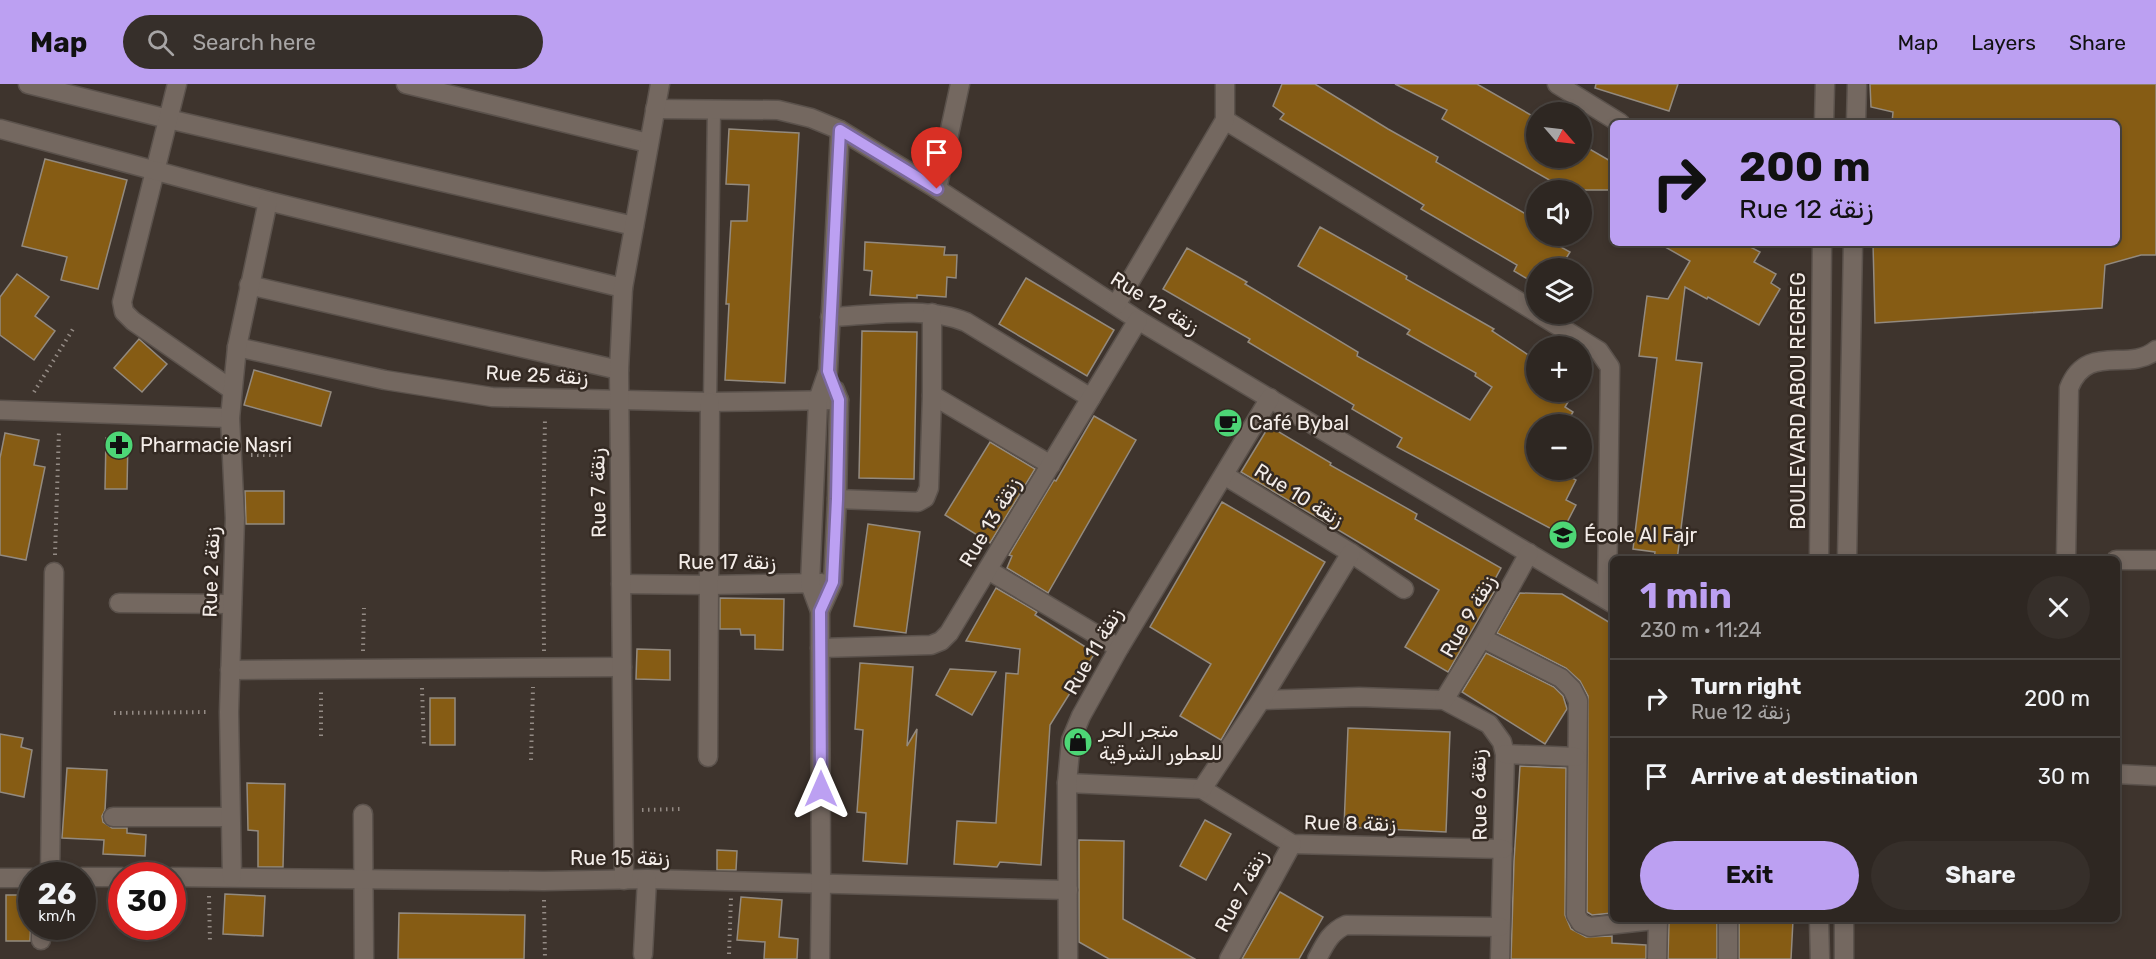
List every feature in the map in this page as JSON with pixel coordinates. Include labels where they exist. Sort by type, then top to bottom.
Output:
[{"type":"street","points":[[28,84],[168,119],[633,226]]},
{"type":"street","points":[[177,84],[122,302],[124,312],[132,321],[231,389]]},
{"type":"street","points":[[406,84],[648,143]]},
{"type":"street","name":"Rue 7 زنقة","points":[[624,880],[619,370],[623,288],[660,84]]},
{"type":"street","points":[[937,189],[960,84]]},
{"type":"street","points":[[1116,305],[1225,120],[1225,84]]},
{"type":"street","points":[[1557,84],[1615,120]]},
{"type":"street","points":[[1824,120],[1825,84]]},
{"type":"street","points":[[1856,120],[1857,84]]},
{"type":"street","name":"Rue 12 زنقة","points":[[655,109],[778,110],[811,118],[840,130],[937,189],[1138,320],[1610,601]]},
{"type":"street","points":[[1225,120],[1526,306]]},
{"type":"street","points":[[0,129],[268,201],[623,288]]},
{"type":"street","points":[[819,959],[820,611],[810,584],[818,400],[828,371],[840,130]]},
{"type":"street","name":"Rue 2 زنقة","points":[[232,877],[229,712],[235,518],[230,418],[231,389],[249,285],[268,201]]},
{"type":"street","name":"BOULEVARD ABOU REGREG","points":[[1819,246],[1821,299],[1819,556]]},
{"type":"street","points":[[1847,556],[1853,246]]},
{"type":"street","points":[[249,285],[619,370]]},
{"type":"street","points":[[1821,299],[1852,303]]},
{"type":"street","points":[[830,317],[932,313],[952,316],[966,322],[1091,398]]},
{"type":"street","points":[[837,499],[918,502],[925,498],[929,488],[932,313]]},
{"type":"street","name":"Rue 13 زنقة","points":[[820,648],[931,645],[941,641],[949,633],[1138,320]]},
{"type":"street","points":[[1555,324],[1599,351],[1610,368],[1610,601]]},
{"type":"street","name":"Rue 25 زنقة","points":[[237,346],[385,380],[492,397],[710,402],[839,400]]},
{"type":"street","points":[[2066,556],[2069,388],[2073,378],[2094,362],[2105,359],[2140,360],[2156,350]]},
{"type":"street","points":[[820,611],[833,582],[837,499],[839,400],[828,371]]},
{"type":"street","points":[[932,395],[1052,465]]},
{"type":"street","name":"Rue 11 زنقة","points":[[1068,959],[1067,783],[1071,740],[1119,648],[1270,398]]},
{"type":"street","points":[[708,757],[710,402]]},
{"type":"street","points":[[0,410],[230,418]]},
{"type":"street","name":"Rue 10 زنقة","points":[[1224,475],[1351,553],[1404,589]]},
{"type":"street","points":[[1202,789],[1261,700],[1351,553]]},
{"type":"street","name":"Rue 9 زنقة","points":[[1444,700],[1482,638],[1529,553]]},
{"type":"street","points":[[2120,560],[2156,560]]},
{"type":"street","points":[[988,570],[1119,648]]},
{"type":"street","points":[[50,862],[54,572]]},
{"type":"street","name":"Rue 17 زنقة","points":[[621,584],[710,585],[833,582]]},
{"type":"street","points":[[119,603],[232,604]]},
{"type":"street","points":[[1482,638],[1561,678],[1572,689],[1578,701],[1576,915],[1581,922],[1590,927],[1637,922]]},
{"type":"street","points":[[230,670],[622,668]]},
{"type":"street","name":"Rue 6 زنقة","points":[[1261,700],[1359,697],[1444,700],[1489,724],[1502,742],[1505,754],[1500,959]]},
{"type":"street","points":[[1505,754],[1576,757]]},
{"type":"street","points":[[2120,774],[2156,776]]},
{"type":"street","name":"Rue 8 زنقة","points":[[1067,783],[1202,789],[1292,844],[1503,849]]},
{"type":"street","points":[[363,814],[364,959]]},
{"type":"street","points":[[113,817],[230,817]]},
{"type":"street","name":"Rue 7 زنقة","points":[[1229,959],[1292,844]]},
{"type":"street","name":"Rue 15 زنقة","points":[[186,877],[544,881],[646,879],[1068,890]]},
{"type":"street","points":[[0,878],[18,878]]},
{"type":"street","points":[[643,954],[646,879]]},
{"type":"street","points":[[1656,922],[1657,959]]},
{"type":"street","points":[[1728,922],[1728,959]]},
{"type":"street","points":[[1819,922],[1820,959]]},
{"type":"street","points":[[1844,922],[1844,959]]},
{"type":"street","points":[[1317,959],[1327,939],[1335,930],[1346,925],[1500,927]]},
{"type":"lane","points":[[710,402],[714,109]]},
{"type":"path","points":[[23,411],[73,329]]},
{"type":"path","points":[[531,760],[538,668],[546,399]]},
{"type":"path","points":[[54,572],[60,412]]},
{"type":"path","points":[[233,455],[287,455]]},
{"type":"path","points":[[363,670],[364,608]]},
{"type":"path","points":[[422,669],[424,747]]},
{"type":"path","points":[[321,670],[321,736]]},
{"type":"path","points":[[114,713],[229,712]]},
{"type":"path","points":[[624,810],[680,809]]},
{"type":"path","points":[[209,878],[210,944]]},
{"type":"path","points":[[544,881],[545,959]]},
{"type":"path","points":[[729,954],[732,883]]},
{"type":"building","points":[[1282,84],[1315,84],[1438,157],[1436,162],[1526,214],[1526,246],[1559,246],[1570,252],[1566,258],[1526,258],[1526,278],[1514,271],[1517,265],[1421,209],[1424,205],[1280,119],[1284,114],[1273,106]]},
{"type":"building","points":[[1395,84],[1477,84],[1526,112],[1526,167],[1442,119],[1447,110]]},
{"type":"building","points":[[1596,84],[1678,84],[1669,111],[1595,88]]},
{"type":"building","points":[[1870,84],[2156,84],[2156,255],[2141,255],[2105,265],[2102,308],[1875,323],[1873,246],[2120,246],[2120,120],[1892,120],[1893,112],[1871,107]]},
{"type":"building","points":[[729,129],[799,133],[785,383],[725,380],[729,304],[726,304],[731,221],[747,221],[749,185],[726,184]]},
{"type":"building","points":[[1592,150],[1610,161],[1610,190],[1592,190],[1592,180],[1549,180],[1528,168],[1592,168]]},
{"type":"building","points":[[45,159],[127,180],[98,289],[61,280],[67,257],[22,246]]},
{"type":"building","points":[[1320,227],[1494,329],[1492,331],[1526,353],[1526,402],[1568,402],[1565,407],[1573,412],[1572,414],[1526,414],[1526,480],[1576,480],[1566,500],[1576,505],[1561,534],[1397,447],[1402,438],[1352,409],[1354,405],[1248,342],[1250,339],[1163,289],[1187,248],[1247,282],[1245,284],[1358,352],[1357,356],[1470,420],[1492,387],[1475,376],[1476,373],[1407,334],[1410,330],[1298,266]]},
{"type":"building","points":[[865,242],[945,247],[944,255],[957,255],[956,278],[947,277],[946,297],[870,295],[872,271],[864,270]]},
{"type":"building","points":[[1663,246],[1749,246],[1760,252],[1754,262],[1776,274],[1771,283],[1780,289],[1759,325],[1685,287],[1676,360],[1702,363],[1678,556],[1654,556],[1655,552],[1633,549],[1657,358],[1639,356],[1647,296],[1668,299],[1690,261]]},
{"type":"building","points":[[17,274],[49,297],[35,316],[55,331],[34,360],[0,335],[0,297]]},
{"type":"building","points":[[1026,278],[1114,330],[1087,376],[999,324]]},
{"type":"building","points":[[862,331],[917,332],[914,479],[859,478]]},
{"type":"building","points":[[139,339],[167,364],[142,392],[114,368]]},
{"type":"building","points":[[254,370],[331,392],[321,426],[244,405]]},
{"type":"building","points":[[1094,416],[1136,440],[1048,593],[1007,568],[1012,556],[1009,555]]},
{"type":"building","points":[[1269,426],[1331,463],[1330,465],[1417,514],[1415,519],[1501,568],[1488,592],[1494,592],[1448,672],[1405,647],[1439,590],[1241,472]]},
{"type":"building","points":[[5,433],[39,440],[34,465],[45,467],[26,560],[0,555],[0,458]]},
{"type":"building","points":[[106,438],[128,438],[127,489],[105,489]]},
{"type":"building","points":[[990,442],[1035,469],[990,543],[945,515]]},
{"type":"building","points":[[245,491],[284,491],[284,524],[246,524]]},
{"type":"building","points":[[1222,502],[1325,562],[1221,740],[1180,716],[1211,664],[1150,627]]},
{"type":"building","points":[[868,524],[920,532],[906,633],[854,626]]},
{"type":"building","points":[[996,588],[1037,612],[1035,615],[1095,653],[1050,725],[1041,865],[1000,862],[997,867],[954,864],[957,821],[996,823],[1006,673],[1018,674],[1020,649],[966,641]]},
{"type":"building","points":[[1520,593],[1562,594],[1610,623],[1610,913],[1592,915],[1587,912],[1588,696],[1580,681],[1566,668],[1497,633]]},
{"type":"building","points":[[720,598],[784,599],[783,650],[755,649],[755,635],[741,635],[740,629],[720,629]]},
{"type":"building","points":[[637,649],[670,650],[670,680],[636,679]]},
{"type":"building","points":[[1486,653],[1554,687],[1563,696],[1567,709],[1545,744],[1462,692]]},
{"type":"building","points":[[860,663],[913,667],[907,746],[917,729],[907,864],[863,861],[866,813],[857,812],[863,730],[855,729]]},
{"type":"building","points":[[950,669],[996,672],[972,715],[936,695]]},
{"type":"building","points":[[430,698],[455,698],[455,745],[430,745]]},
{"type":"building","points":[[1348,728],[1450,732],[1446,832],[1344,827]]},
{"type":"building","points":[[0,734],[23,738],[21,747],[32,750],[24,797],[0,792]]},
{"type":"building","points":[[1520,766],[1566,768],[1565,915],[1571,929],[1586,937],[1612,936],[1612,943],[1646,945],[1646,959],[1511,959]]},
{"type":"building","points":[[67,768],[107,770],[103,822],[112,828],[127,828],[127,833],[146,835],[145,856],[103,854],[104,840],[62,838]]},
{"type":"building","points":[[247,783],[285,784],[283,867],[258,867],[258,831],[248,830]]},
{"type":"building","points":[[1205,820],[1231,834],[1206,880],[1180,866]]},
{"type":"building","points":[[1079,840],[1124,841],[1123,919],[1195,959],[1109,959],[1079,942]]},
{"type":"building","points":[[717,850],[737,851],[736,870],[717,870]]},
{"type":"building","points":[[1280,892],[1323,917],[1299,959],[1242,959]]},
{"type":"building","points":[[225,894],[265,896],[263,936],[223,934]]},
{"type":"building","points":[[6,895],[18,895],[18,940],[30,941],[6,941]]},
{"type":"building","points":[[741,897],[782,900],[779,937],[798,939],[797,959],[764,959],[765,942],[737,940]]},
{"type":"building","points":[[399,913],[525,915],[524,959],[398,959]]},
{"type":"building","points":[[1669,922],[1717,922],[1717,959],[1668,959]]},
{"type":"building","points":[[1739,922],[1793,922],[1791,959],[1739,959]]},
{"type":"place","name":"Café Bybal","points":[[1228,423]]},
{"type":"place","name":"Pharmacie Nasri","points":[[119,445]]},
{"type":"place","name":"École Al Fajr","points":[[1563,535]]},
{"type":"place","name":"متجر الحر للعطور الشرقية","points":[[1078,742]]},
{"type":"route","points":[[821,789],[820,611],[833,582],[837,499],[839,400],[828,371],[840,130],[937,189]]}]
